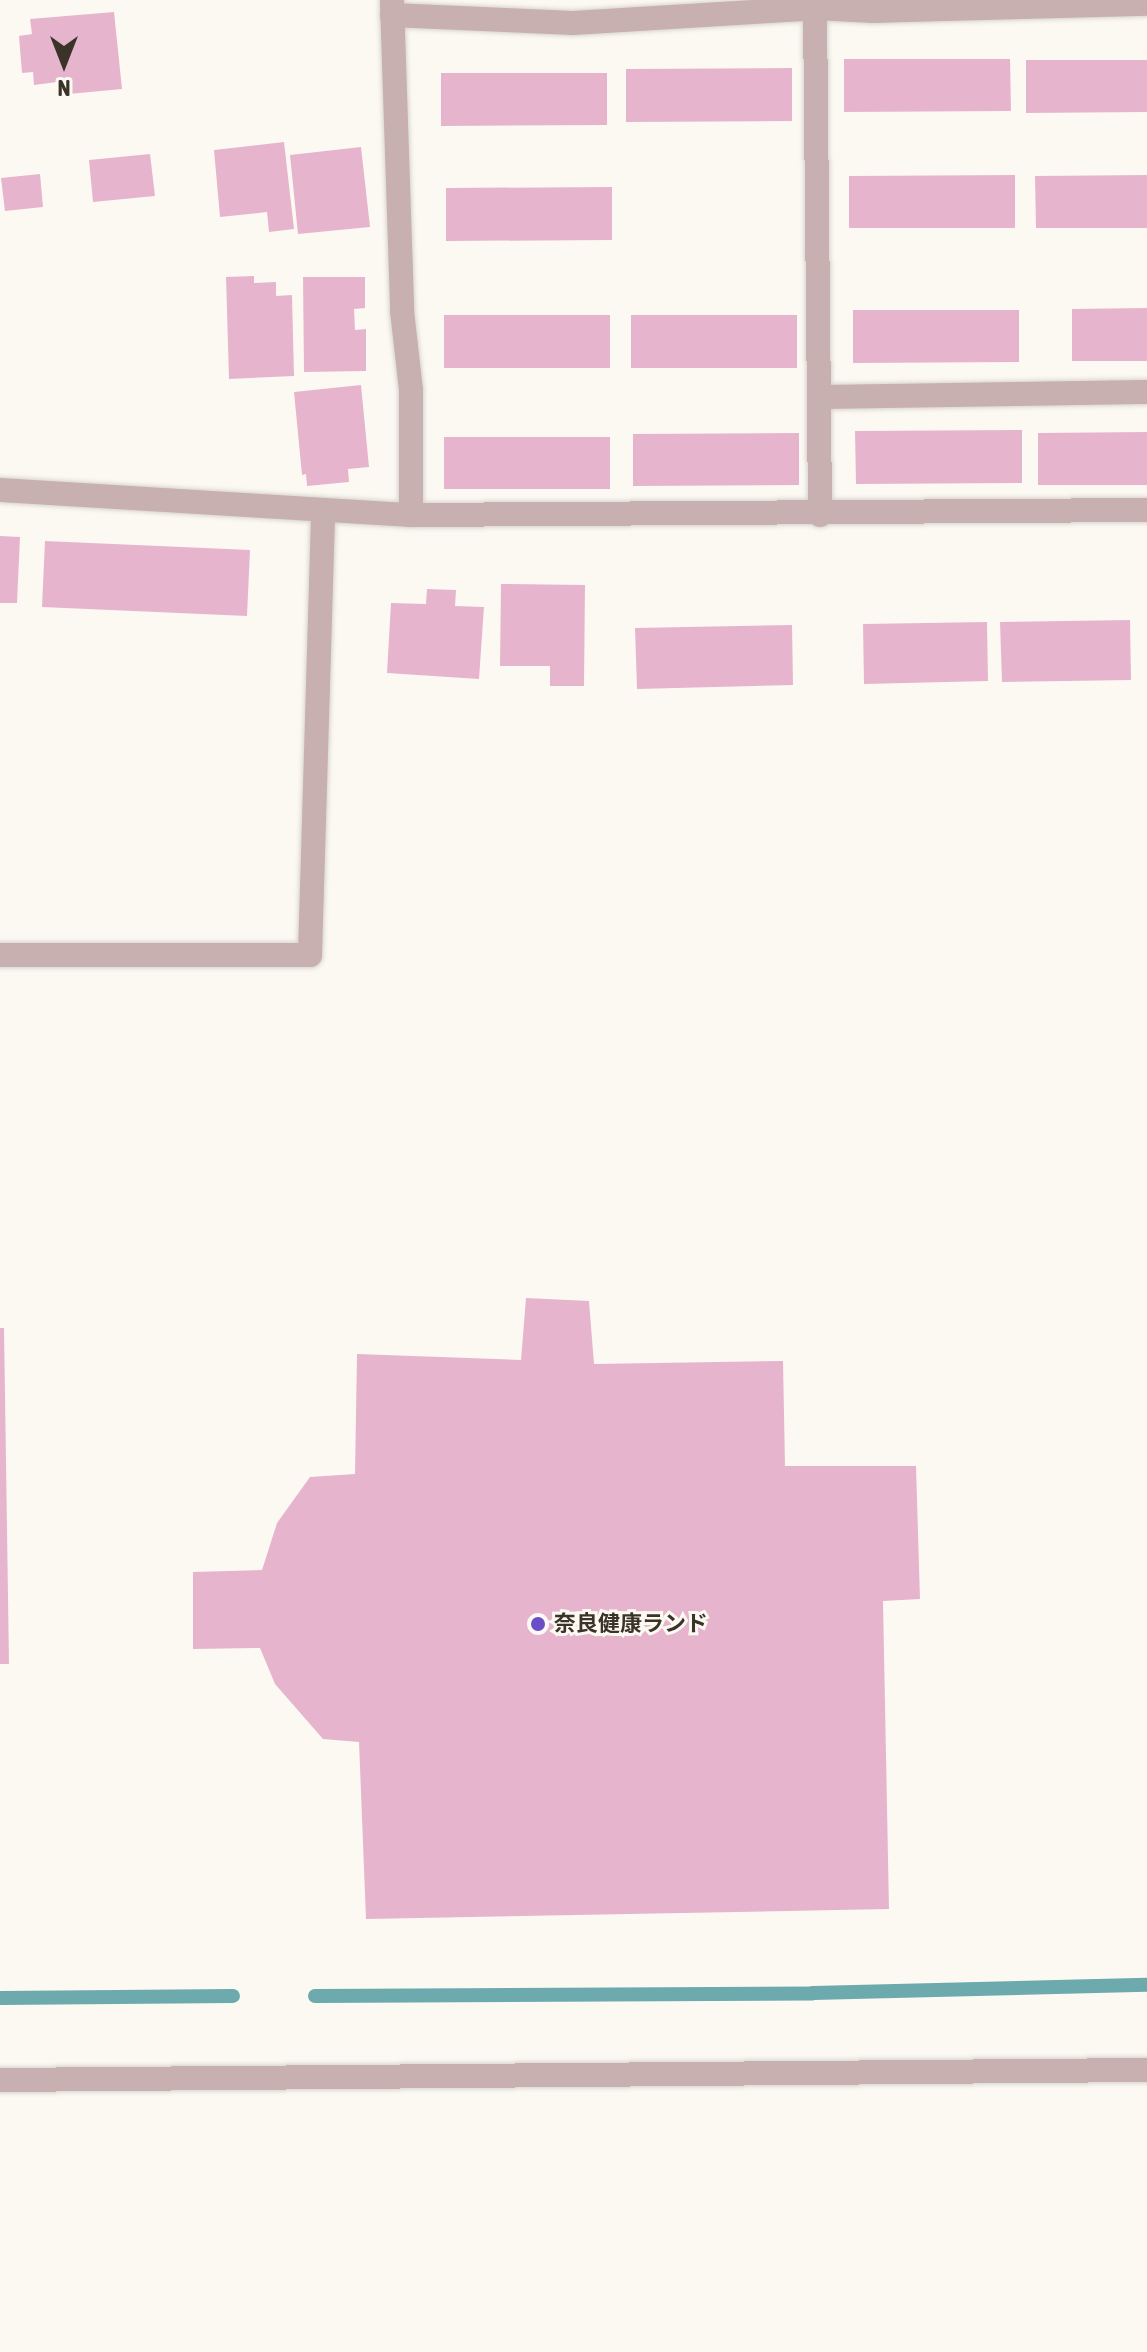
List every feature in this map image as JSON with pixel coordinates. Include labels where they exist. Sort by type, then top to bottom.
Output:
[{"type":"street","points":[[411,515],[411,390],[402,311],[392,8],[573,23],[815,8],[873,11],[1147,4]]},
{"type":"street","points":[[815,8],[820,515]]},
{"type":"street","points":[[819,397],[1147,392]]},
{"type":"street","points":[[0,490],[411,515],[820,515],[1147,510]]},
{"type":"street","points":[[0,955],[310,955],[323,510]]},
{"type":"street","points":[[0,2080],[1147,2070]]},
{"type":"building","points":[[114,12],[122,89],[58,95],[57,82],[34,85],[33,72],[22,73],[19,36],[32,34],[30,19]]},
{"type":"building","points":[[844,59],[1010,59],[1011,111],[844,112]]},
{"type":"building","points":[[1026,60],[1147,60],[1147,112],[1026,113]]},
{"type":"building","points":[[792,68],[792,121],[626,122],[626,69]]},
{"type":"building","points":[[441,73],[607,73],[607,125],[441,126]]},
{"type":"building","points":[[284,142],[294,229],[269,232],[267,212],[220,217],[214,150]]},
{"type":"building","points":[[361,147],[370,227],[298,234],[290,155]]},
{"type":"building","points":[[150,154],[155,196],[93,202],[89,160]]},
{"type":"building","points":[[40,174],[43,207],[5,211],[1,178]]},
{"type":"building","points":[[1015,175],[1015,228],[849,228],[849,176]]},
{"type":"building","points":[[1147,175],[1147,228],[1036,228],[1035,176]]},
{"type":"building","points":[[612,187],[612,240],[446,241],[446,188]]},
{"type":"building","points":[[254,276],[254,283],[276,282],[276,296],[292,295],[294,376],[229,379],[226,277]]},
{"type":"building","points":[[303,277],[365,277],[365,308],[354,309],[355,330],[366,329],[366,371],[304,372]]},
{"type":"building","points":[[1147,308],[1147,361],[1072,361],[1072,309]]},
{"type":"building","points":[[853,310],[1019,310],[1019,362],[853,363]]},
{"type":"building","points":[[444,315],[610,315],[610,368],[444,368]]},
{"type":"building","points":[[631,315],[797,315],[797,368],[631,368]]},
{"type":"building","points":[[361,385],[369,467],[348,469],[349,482],[307,486],[306,474],[302,475],[294,392]]},
{"type":"building","points":[[1022,430],[1022,483],[856,484],[855,431]]},
{"type":"building","points":[[1147,432],[1147,485],[1038,485],[1038,433]]},
{"type":"building","points":[[799,433],[799,485],[633,486],[633,434]]},
{"type":"building","points":[[444,437],[610,437],[610,489],[444,489]]},
{"type":"building","points":[[0,536],[20,537],[17,603],[0,603]]},
{"type":"building","points":[[45,541],[250,550],[247,616],[42,607]]},
{"type":"building","points":[[501,584],[585,585],[584,686],[550,686],[550,666],[500,666]]},
{"type":"building","points":[[427,589],[456,590],[455,606],[484,607],[479,679],[387,673],[391,603],[426,604]]},
{"type":"building","points":[[1130,620],[1131,680],[1002,682],[1000,622]]},
{"type":"building","points":[[987,622],[988,681],[864,684],[863,624]]},
{"type":"building","points":[[792,625],[793,685],[637,689],[635,628]]},
{"type":"building","name":"奈良健康ランド","points":[[526,1298],[589,1301],[594,1364],[783,1361],[785,1466],[916,1466],[920,1599],[883,1601],[889,1909],[366,1919],[359,1742],[323,1739],[275,1684],[260,1648],[193,1649],[193,1572],[262,1570],[277,1523],[310,1477],[355,1474],[357,1354],[521,1360]]},
{"type":"building","points":[[0,1328],[4,1328],[9,1664],[0,1664]]},
{"type":"waterway","points":[[315,1996],[813,1993],[1147,1985]]},
{"type":"waterway","points":[[0,1998],[233,1996]]},
{"type":"place","name":"奈良健康ランド","points":[[538,1624]]}]
